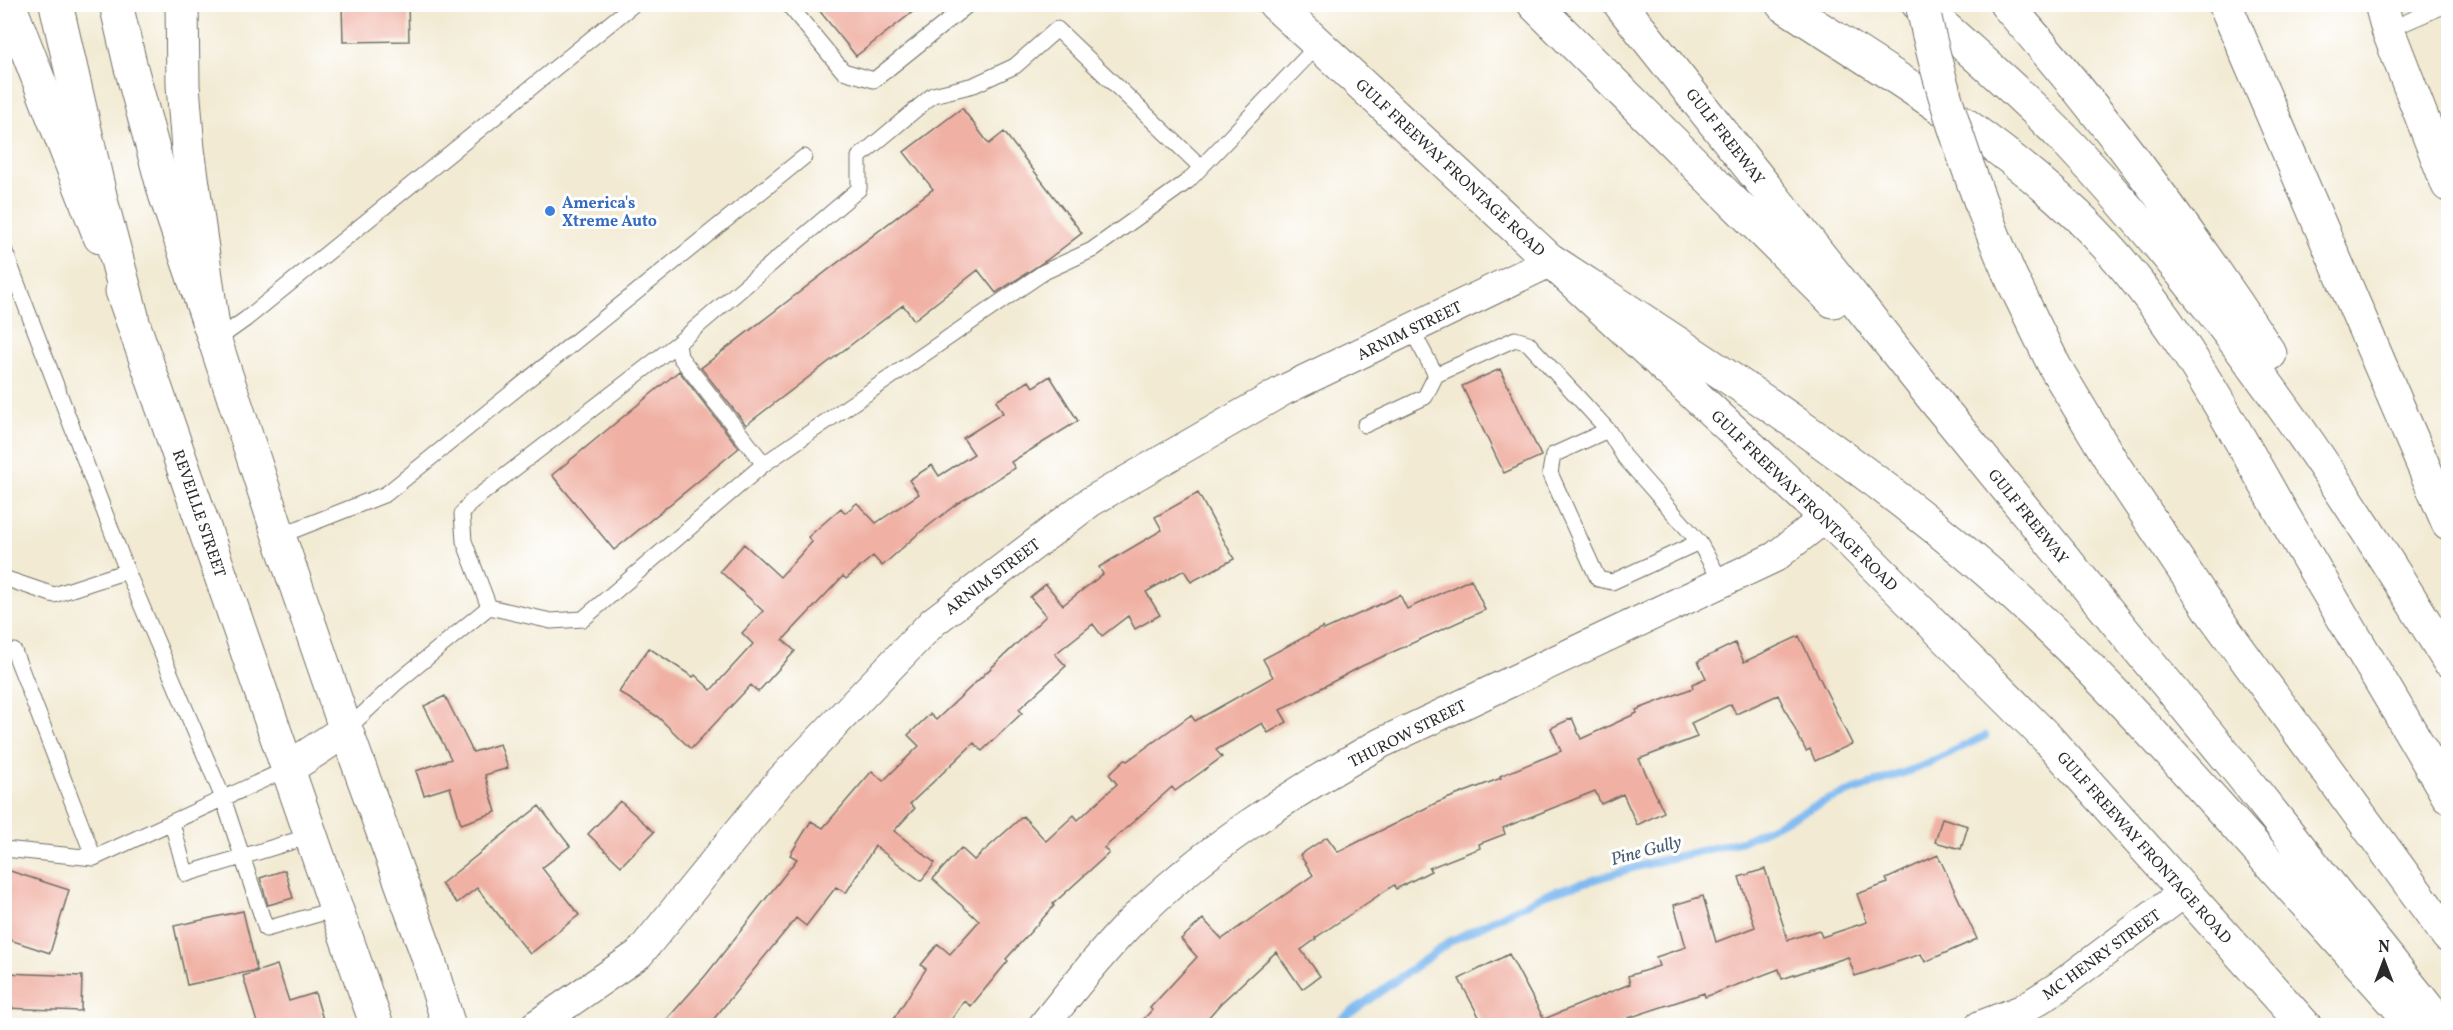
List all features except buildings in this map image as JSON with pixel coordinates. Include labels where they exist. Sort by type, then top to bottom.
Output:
[{"type":"main road","name":"REVEILLE STREET","points":[[9,4],[132,316],[377,1026]]},
{"type":"main road","points":[[56,4],[102,204],[132,316]]},
{"type":"main road","points":[[116,4],[165,194],[279,536],[427,954],[449,1026]]},
{"type":"main road","points":[[182,4],[183,85],[188,148],[215,341]]},
{"type":"main road","name":"GULF FREEWAY FRONTAGE ROAD","points":[[1275,4],[1826,516],[2048,738],[2305,1026]]},
{"type":"main road","name":"GULF FREEWAY","points":[[1620,4],[1936,403],[2233,764],[2442,1026]]},
{"type":"main road","points":[[1782,4],[1925,98],[2019,165],[2079,218],[2135,280],[2178,338],[2222,407],[2448,796]]},
{"type":"main road","points":[[1920,4],[1958,142],[1983,212],[2009,273],[2055,367],[2115,467],[2216,618],[2448,936]]},
{"type":"main road","points":[[1920,4],[2070,145],[2190,281],[2310,444],[2448,660]]},
{"type":"main road","points":[[2006,4],[2047,51],[2150,183],[2244,313],[2333,451],[2448,655]]},
{"type":"main road","points":[[2225,4],[2448,523]]},
{"type":"main road","points":[[1534,5],[1936,403]]},
{"type":"main road","points":[[2384,17],[2448,185]]},
{"type":"main road","points":[[1552,261],[1757,394],[1920,514],[1989,573],[2054,632],[2135,714],[2416,1026]]},
{"type":"main road","points":[[287,769],[346,730]]},
{"type":"street","name":"ARNIM STREET","points":[[535,1026],[639,954],[780,781],[933,622],[1090,502],[1284,390],[1552,261]]},
{"type":"street","name":"THUROW STREET","points":[[1043,1026],[1098,958],[1130,923],[1190,870],[1320,780],[1382,743],[1775,557],[1826,516]]},
{"type":"street","name":"MC HENRY STREET","points":[[1980,1026],[2022,1010],[2186,891]]},
{"type":"lane","points":[[788,4],[843,71],[874,80],[969,4]]},
{"type":"lane","points":[[215,341],[628,7]]},
{"type":"lane","points":[[2384,17],[2441,7]]},
{"type":"lane","points":[[489,607],[464,541],[462,514],[471,502],[678,343],[859,189],[859,157],[933,95],[974,85],[1015,66],[1057,29],[1201,167]]},
{"type":"lane","points":[[489,607],[551,621],[583,619],[764,464],[1035,278],[1092,250],[1188,181],[1319,44]]},
{"type":"lane","points":[[279,536],[386,494],[804,157]]},
{"type":"lane","points":[[4,249],[127,571],[223,798],[266,929],[336,909]]},
{"type":"lane","points":[[1411,329],[1436,375]]},
{"type":"lane","points":[[1365,425],[1425,397],[1436,375],[1515,339],[1522,339],[1608,430],[1625,459],[1698,542],[1722,583]]},
{"type":"lane","points":[[678,343],[680,357],[764,464]]},
{"type":"lane","points":[[1608,430],[1553,455],[1550,464],[1550,473],[1598,579],[1612,582],[1698,542]]},
{"type":"lane","points":[[4,578],[54,595],[127,571]]},
{"type":"lane","points":[[346,730],[395,684],[489,607]]},
{"type":"lane","points":[[14,651],[94,858]]},
{"type":"lane","points":[[4,849],[94,858],[287,769]]},
{"type":"lane","points":[[171,822],[186,873],[310,836]]},
{"type":"waterway","name":"Pine Gully","points":[[1332,1026],[1451,941],[1546,894],[1643,865],[1742,841],[1830,799],[1920,767],[1985,736]]},
{"type":"place","name":"America's Xtreme Auto","points":[[550,211]]}]
